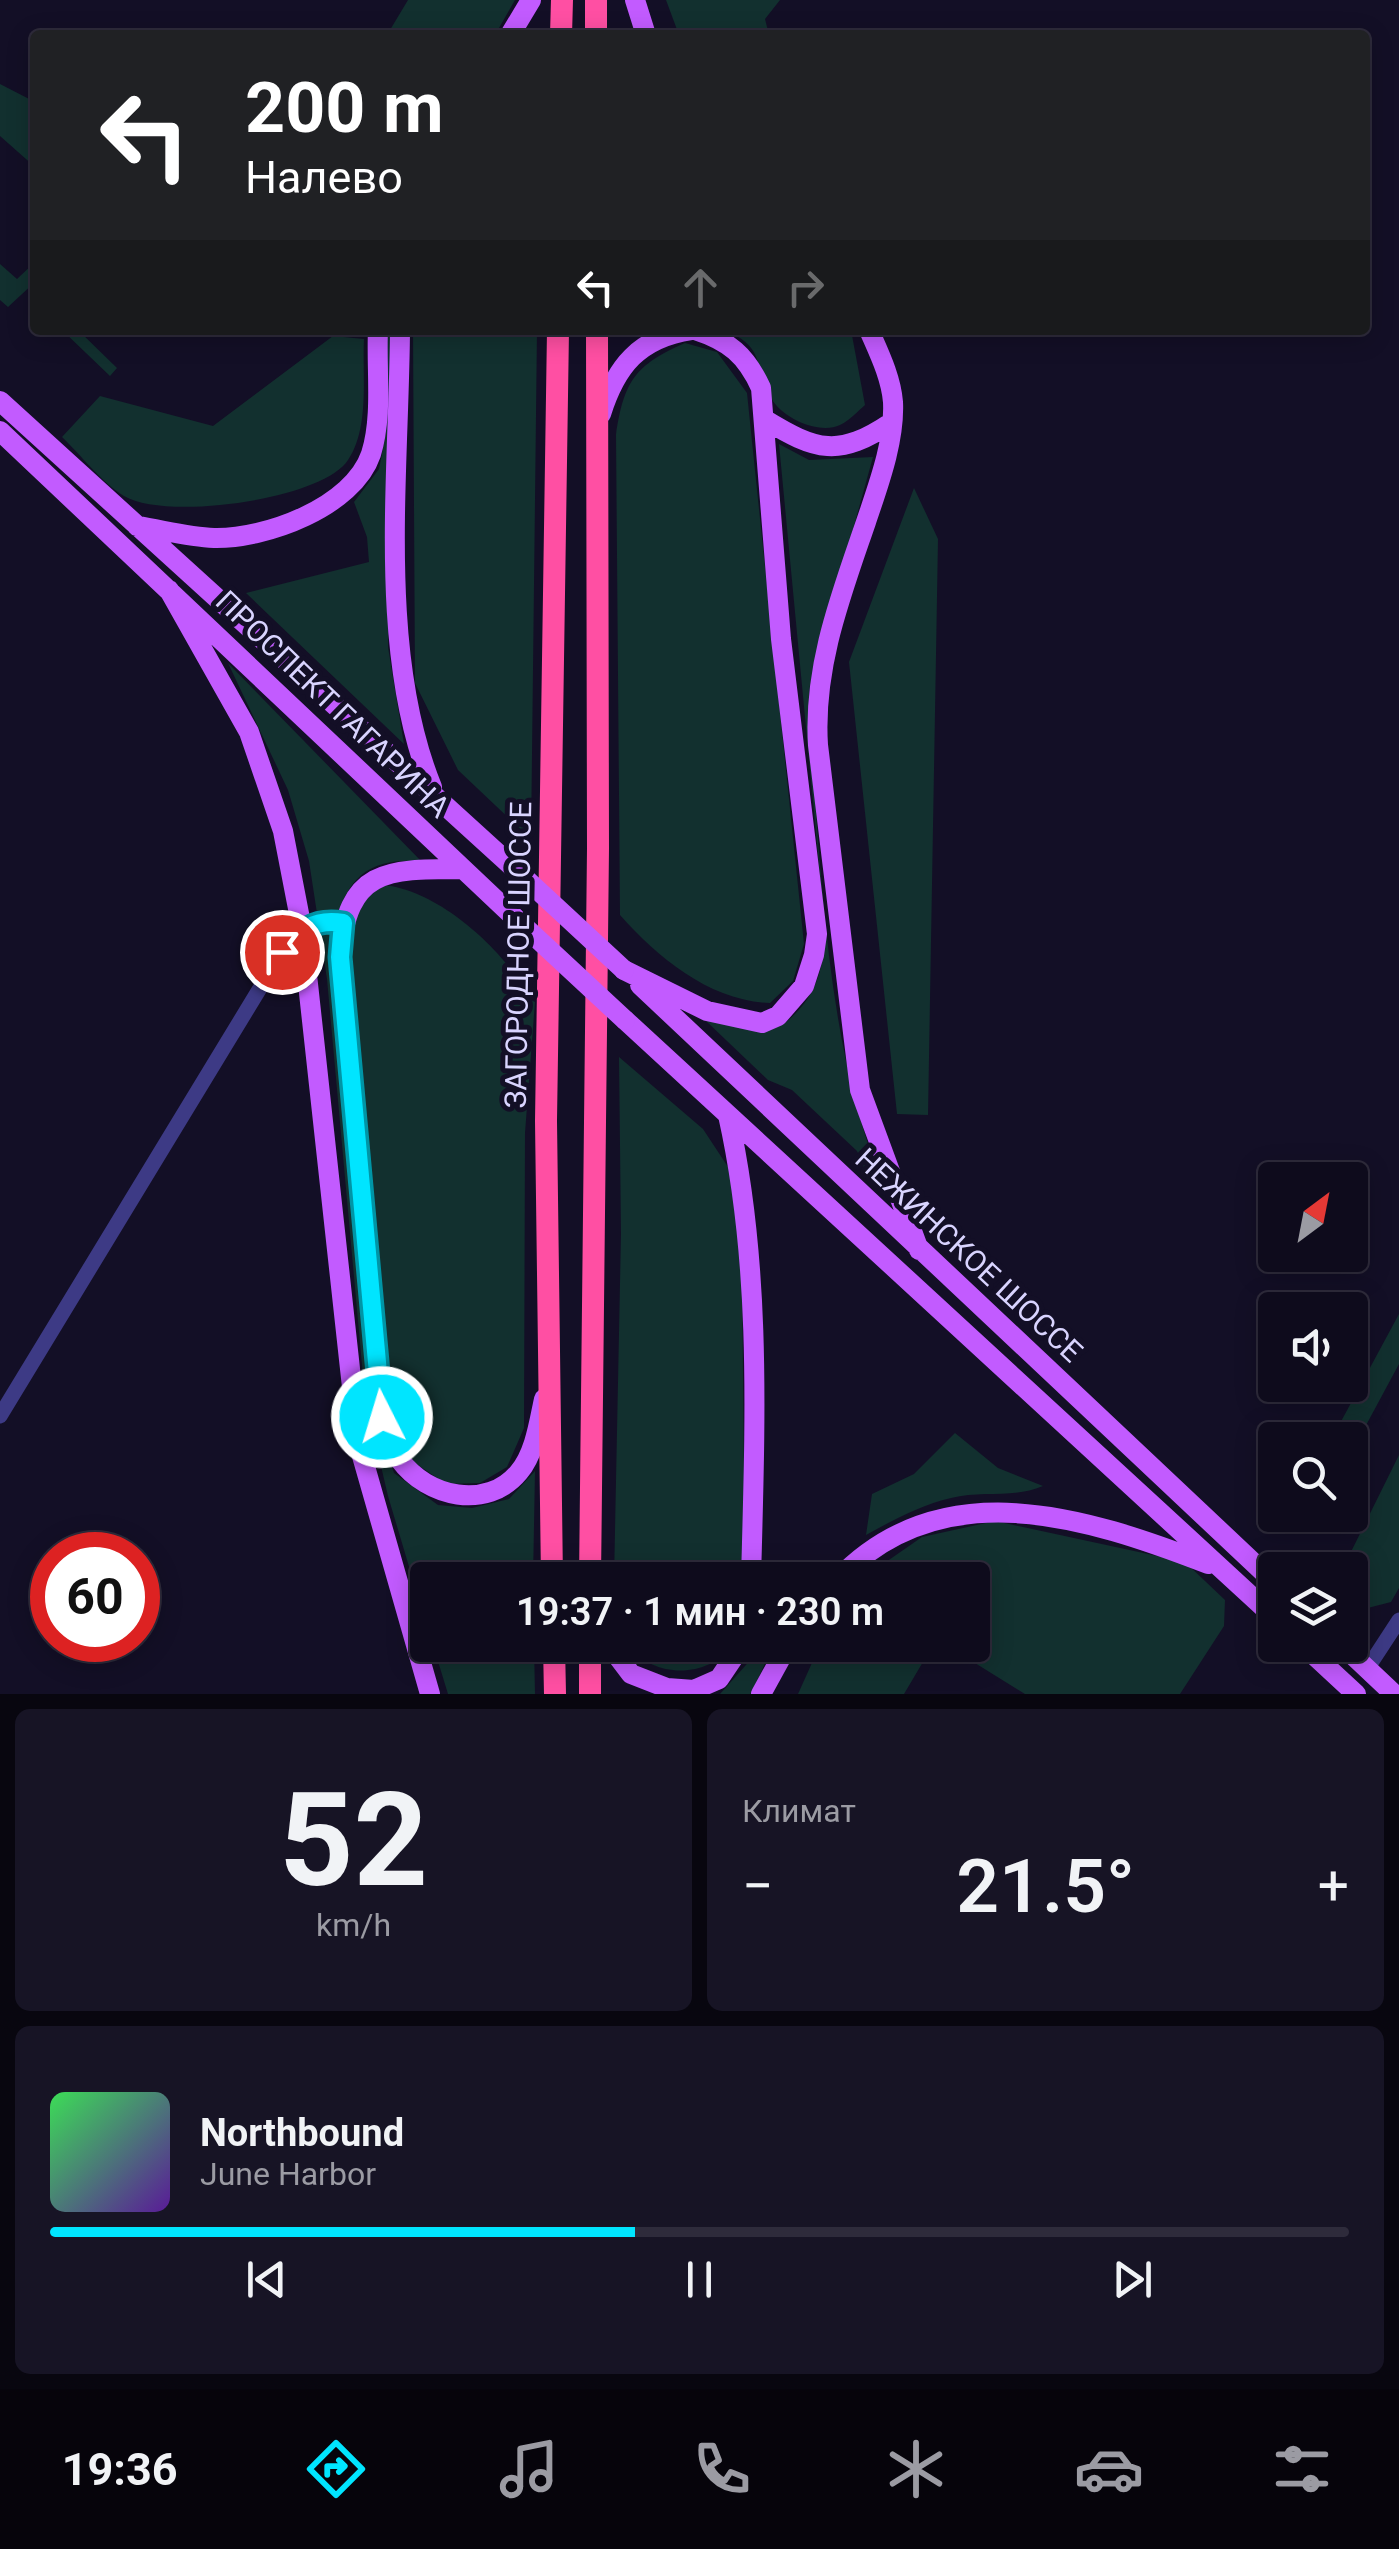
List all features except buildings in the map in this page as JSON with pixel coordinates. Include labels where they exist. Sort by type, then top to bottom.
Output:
[{"type":"highway","points":[[562,0],[562,30]]},
{"type":"highway","points":[[596,0],[596,30]]},
{"type":"highway","name":"ЗАГОРОДНОЕ ШОССЕ","points":[[552,1562],[546,1081],[558,335]]},
{"type":"highway","points":[[590,1562],[597,335]]},
{"type":"highway","points":[[554,1662],[555,1694]]},
{"type":"highway","points":[[590,1662],[590,1694]]},
{"type":"main road","points":[[513,30],[530,0]]},
{"type":"main road","points":[[635,0],[644,30]]},
{"type":"main road","points":[[136,525],[218,538],[284,523],[340,495],[371,454],[378,335]]},
{"type":"main road","points":[[400,335],[396,627],[406,706],[434,793]]},
{"type":"main road","points":[[597,426],[612,379],[635,350],[662,335]]},
{"type":"main road","points":[[624,970],[707,1011],[762,1023],[778,1016],[798,994],[814,955],[816,934],[781,639],[761,388],[749,361],[725,340],[709,335]]},
{"type":"main road","points":[[871,335],[888,376],[892,422],[876,490],[829,639],[816,704],[842,968],[860,1090],[919,1250]]},
{"type":"main road","name":"ПРОСПЕКТ ГАГАРИНА","points":[[0,401],[624,970]]},
{"type":"main road","points":[[764,419],[804,444],[834,448],[866,440],[892,422]]},
{"type":"main road","name":"ПРОСПЕКТ ГАГАРИНА","points":[[0,431],[625,1020]]},
{"type":"main road","points":[[169,590],[249,732],[283,831],[302,929],[358,1442],[430,1694]]},
{"type":"main road","points":[[462,869],[398,869],[376,878],[359,889],[343,923],[340,957],[382,1417],[398,1458],[426,1486],[465,1496],[497,1490],[520,1472],[533,1445],[547,1388]]},
{"type":"main road","name":"НЕЖИНСКОЕ ШОССЕ","points":[[624,970],[1258,1567]]},
{"type":"main road","name":"НЕЖИНСКОЕ ШОССЕ","points":[[625,1020],[1258,1603]]},
{"type":"main road","points":[[728,1114],[743,1183],[752,1301],[751,1562]]},
{"type":"main road","points":[[855,1562],[929,1522],[981,1510],[1032,1514],[1130,1534],[1221,1569]]},
{"type":"main road","points":[[622,1662],[631,1674],[667,1688],[694,1690],[719,1679],[730,1662]]},
{"type":"main road","points":[[762,1694],[779,1662]]},
{"type":"main road","points":[[1322,1662],[1356,1694]]},
{"type":"main road","points":[[1360,1662],[1394,1694]]},
{"type":"street","points":[[0,1416],[282,952],[302,929],[325,920],[343,923]]},
{"type":"street","points":[[1367,1669],[1399,1620]]},
{"type":"green space","points":[[408,0],[515,0],[498,30],[390,30]]},
{"type":"green space","points":[[666,0],[780,0],[765,19],[768,30],[677,30]]},
{"type":"green space","points":[[0,84],[30,99],[30,163],[0,136]]},
{"type":"green space","points":[[0,264],[17,279],[30,267],[30,287],[8,307],[0,300]]},
{"type":"green space","points":[[67,335],[83,335],[117,368],[110,376]]},
{"type":"green space","points":[[386,335],[395,335],[388,647],[404,744],[246,593],[369,562],[367,537],[354,502],[379,469],[386,433]]},
{"type":"green space","points":[[413,335],[537,335],[531,839],[458,770],[415,683]]},
{"type":"green space","points":[[735,335],[852,335],[865,405],[847,421],[831,428],[792,418],[771,398],[753,351]]},
{"type":"green space","points":[[333,336],[364,339],[360,432],[348,460],[333,474],[308,486],[277,496],[206,506],[144,503],[116,490],[62,437],[100,396],[213,426]]},
{"type":"green space","points":[[685,343],[717,352],[747,393],[804,944],[793,981],[770,1003],[727,995],[688,975],[620,915],[616,435],[623,401],[635,377],[654,359]]},
{"type":"green space","points":[[779,444],[809,460],[873,457],[810,685],[808,716],[823,898],[838,1018],[865,1136],[886,1193],[868,1177],[857,1151],[792,1090],[768,1080],[705,1020],[785,1023],[812,992],[823,956],[825,927]]},
{"type":"green space","points":[[914,488],[938,539],[928,1115],[897,1114],[849,662]]},
{"type":"green space","points":[[228,663],[422,862],[387,863],[361,875],[344,899],[335,933],[377,1421],[394,1473],[438,1505],[472,1508],[509,1499],[535,1471],[533,1562],[410,1562],[410,1570],[365,1398],[327,979],[309,861],[288,790]]},
{"type":"green space","points":[[379,885],[416,894],[453,914],[501,957],[524,993],[535,1002],[525,1133],[524,1428],[507,1467],[480,1483],[446,1484],[409,1459],[393,1422],[350,941],[357,907]]},
{"type":"green space","points":[[619,1057],[703,1129],[732,1173],[742,1267],[745,1562],[614,1562],[621,1234]]},
{"type":"green space","points":[[1399,1314],[1399,1364],[1368,1422],[1341,1422],[1352,1402],[1368,1402],[1368,1371]]},
{"type":"green space","points":[[955,1433],[998,1468],[1043,1486],[940,1501],[866,1535],[872,1494],[914,1474]]},
{"type":"green space","points":[[1399,1455],[1399,1588],[1391,1602],[1368,1608],[1368,1552],[1351,1552],[1361,1532],[1368,1532],[1368,1518]]},
{"type":"green space","points":[[995,1521],[1185,1562],[1225,1600],[1224,1626],[1180,1694],[1025,1694],[973,1662],[990,1662],[990,1562],[886,1562],[922,1537]]},
{"type":"green space","points":[[438,1662],[534,1662],[535,1694],[448,1694]]},
{"type":"green space","points":[[649,1662],[712,1662],[680,1670]]},
{"type":"green space","points":[[749,1662],[766,1662],[751,1694],[720,1694]]},
{"type":"green space","points":[[812,1662],[923,1662],[904,1694],[798,1694]]},
{"type":"route","points":[[282,952],[302,929],[325,920],[343,923],[340,957],[382,1417]]}]
